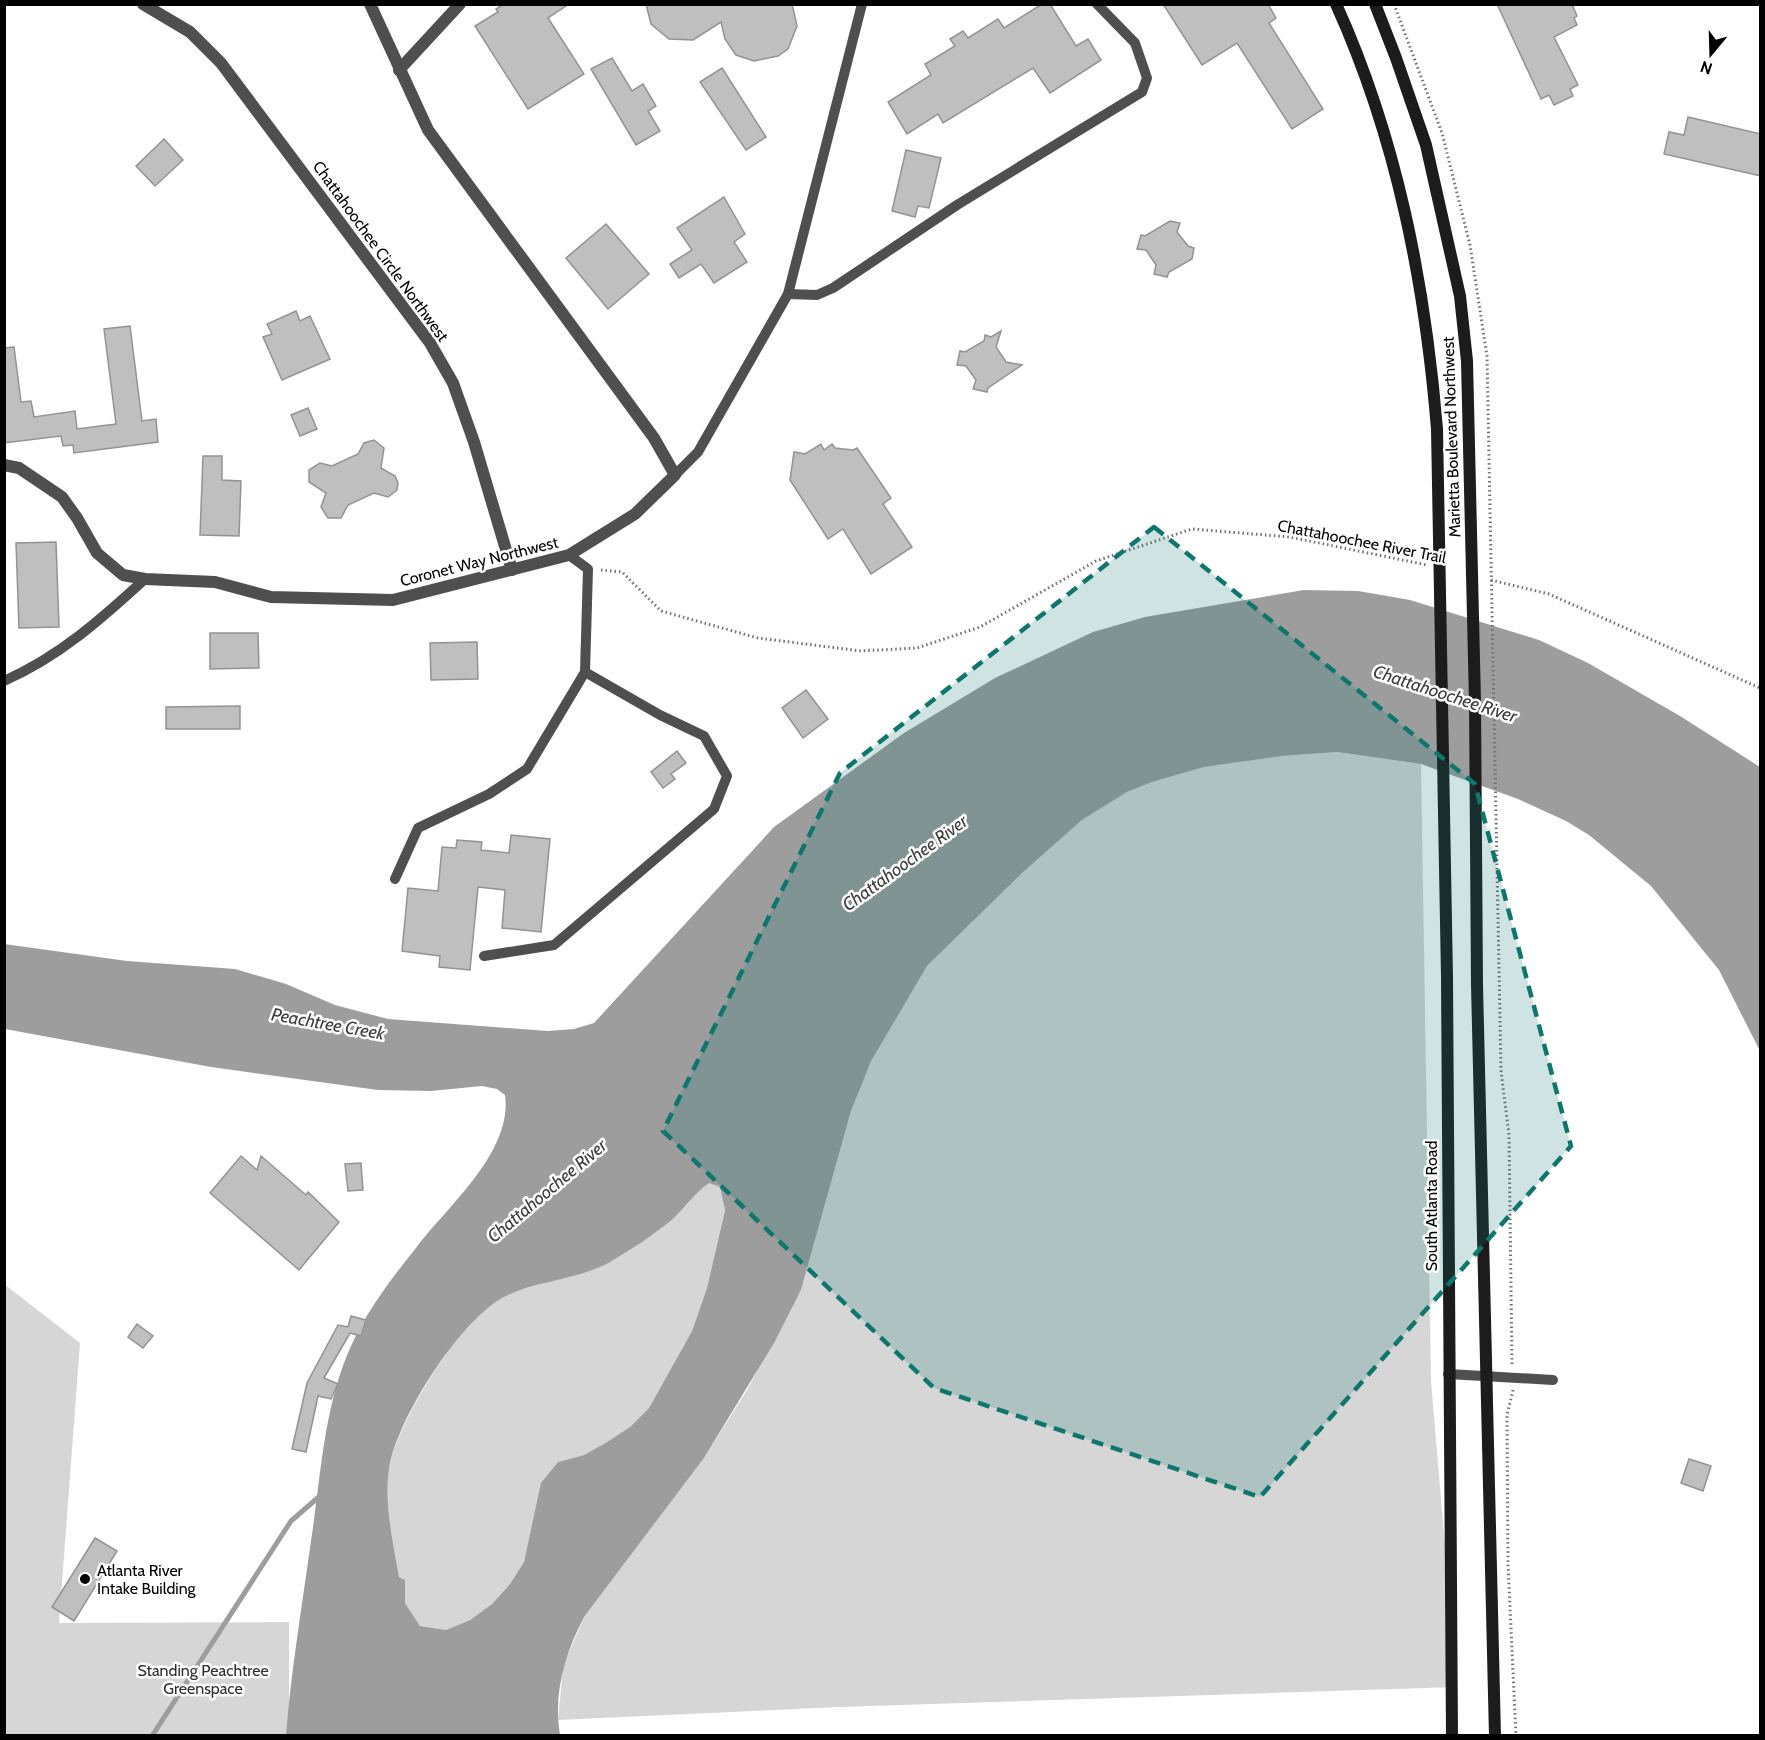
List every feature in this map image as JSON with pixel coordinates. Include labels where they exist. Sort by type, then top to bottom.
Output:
[{"type":"main road","name":"Marietta Boulevard Northwest","points":[[1336,4],[1378,114],[1404,206],[1418,270],[1432,364],[1441,515],[1444,677]]},
{"type":"main road","name":"Marietta Boulevard Northwest","points":[[1375,4],[1426,145],[1460,296],[1468,372],[1487,1376]]},
{"type":"main road","name":"South Atlanta Road","points":[[1444,677],[1452,1736]]},
{"type":"main road","points":[[1487,1376],[1495,1736]]},
{"type":"street","name":"Chattahoochee Circle Northwest","points":[[143,4],[190,32],[221,63],[430,343],[453,383],[474,442],[512,570]]},
{"type":"street","points":[[370,4],[428,130],[654,438],[675,475]]},
{"type":"street","points":[[399,70],[460,4]]},
{"type":"street","name":"Coronet Way Northwest","points":[[4,465],[19,468],[62,497],[97,553],[108,565],[123,575],[145,579],[214,582],[271,597],[393,600],[569,555],[635,514],[675,475]]},
{"type":"lane","points":[[675,475],[698,452],[788,294],[862,4]]},
{"type":"lane","points":[[788,294],[817,295],[834,288],[957,205],[1142,92],[1147,78],[1135,43],[1097,4]]},
{"type":"lane","points":[[394,879],[418,828],[489,794],[527,769],[585,672],[588,569],[569,555]]},
{"type":"lane","points":[[4,681],[40,665],[92,628],[145,579]]},
{"type":"lane","points":[[484,956],[554,945],[714,809],[727,776],[704,736],[660,715],[585,672]]},
{"type":"lane","points":[[1448,1374],[1553,1380]]},
{"type":"path","name":"Chattahoochee River Trail","points":[[588,569],[622,572],[661,611],[758,638],[861,651],[917,648],[980,627],[1096,561],[1192,529],[1290,537],[1433,567]]},
{"type":"path","points":[[1490,530],[1499,996],[1501,1071],[1509,1135],[1512,1362]]},
{"type":"path","points":[[1480,578],[1549,594],[1761,688]]},
{"type":"path","points":[[1513,1397],[1507,1415],[1508,1564],[1516,1736]]},
{"type":"highlighted area","points":[[1154,527],[1475,784],[1571,1146],[1260,1497],[934,1388],[663,1131],[840,773]]},
{"type":"green space","points":[[1337,752],[1421,764],[1431,1381],[1457,1687],[839,1707],[558,1720],[563,1667],[584,1617],[704,1458],[747,1390],[801,1290],[851,1111],[870,1061],[927,966],[1021,874],[1082,820],[1127,792],[1204,767],[1282,756]]},
{"type":"green space","points":[[709,1183],[721,1187],[725,1209],[707,1288],[692,1331],[649,1408],[630,1427],[607,1442],[584,1455],[558,1462],[542,1483],[524,1562],[510,1584],[492,1604],[470,1620],[446,1630],[420,1626],[405,1603],[405,1580],[399,1577],[390,1523],[388,1482],[389,1469],[405,1425],[434,1372],[471,1323],[489,1306],[506,1295],[585,1271],[630,1250],[674,1218]]},
{"type":"green space","name":"Standing Peachtree Greenspace","points":[[4,1284],[80,1343],[59,1623],[289,1622],[289,1735],[5,1735]]},
{"type":"water","points":[[1304,590],[1358,591],[1410,600],[1539,640],[1588,663],[1680,716],[1760,767],[1760,1051],[1719,970],[1651,886],[1589,835],[1566,821],[1518,799],[1421,764],[1337,752],[1282,756],[1204,767],[1127,792],[1082,820],[1021,874],[927,966],[871,1061],[851,1111],[801,1290],[774,1343],[704,1458],[584,1617],[577,1631],[562,1674],[558,1704],[560,1735],[286,1735],[323,1453],[342,1368],[353,1341],[379,1297],[489,1158],[499,1137],[505,1116],[505,1095],[497,1089],[482,1086],[431,1091],[378,1090],[211,1067],[5,1029],[4,944],[127,961],[235,969],[286,984],[335,1005],[388,1019],[548,1031],[574,1029],[594,1023],[774,827],[904,733],[995,678],[1093,632],[1145,617]],"holes":[[[709,1183],[720,1187],[725,1210],[707,1288],[692,1331],[649,1408],[630,1427],[607,1442],[584,1455],[558,1462],[541,1483],[524,1562],[510,1584],[492,1604],[470,1620],[446,1630],[420,1626],[405,1603],[405,1580],[399,1577],[390,1523],[389,1469],[394,1448],[404,1425],[417,1399],[449,1349],[485,1310],[502,1298],[527,1288],[584,1273],[610,1262],[667,1224]]]},
{"type":"building","points":[[504,4],[569,4],[548,18],[584,74],[528,109],[475,26],[498,12],[496,9]]},
{"type":"building","points":[[646,4],[792,4],[797,26],[788,49],[778,56],[754,61],[736,55],[725,39],[721,22],[693,40],[669,39],[651,24]]},
{"type":"building","points":[[1042,4],[1050,4],[1076,46],[1088,39],[1101,60],[1050,93],[1033,68],[943,123],[938,114],[907,134],[888,102],[931,75],[925,64],[955,46],[950,39],[963,31],[968,38],[998,19],[1004,28]]},
{"type":"building","points":[[1163,4],[1268,4],[1276,18],[1269,23],[1323,109],[1292,129],[1237,43],[1202,65]]},
{"type":"building","points":[[1497,4],[1572,4],[1577,16],[1574,18],[1577,25],[1554,37],[1578,85],[1570,89],[1573,96],[1554,105],[1549,95],[1541,99]]},
{"type":"building","points":[[612,58],[632,91],[643,84],[656,106],[648,111],[660,131],[636,145],[591,69]]},
{"type":"building","points":[[722,68],[766,137],[746,150],[700,82]]},
{"type":"building","points":[[1688,117],[1761,134],[1761,176],[1664,154],[1669,132],[1684,135]]},
{"type":"building","points":[[164,139],[183,160],[155,186],[136,166]]},
{"type":"building","points":[[906,150],[941,158],[929,208],[918,206],[915,217],[892,211]]},
{"type":"building","points":[[724,197],[745,234],[734,242],[747,262],[714,283],[701,264],[679,278],[670,264],[692,250],[677,228]]},
{"type":"building","points":[[1170,221],[1180,223],[1177,232],[1188,246],[1194,248],[1192,259],[1169,272],[1167,277],[1154,274],[1156,265],[1146,250],[1137,249],[1141,235],[1145,236]]},
{"type":"building","points":[[606,224],[649,274],[608,309],[566,258]]},
{"type":"building","points":[[296,311],[300,321],[310,316],[330,359],[282,380],[263,337],[272,334],[267,324]]},
{"type":"building","points":[[130,326],[142,421],[156,419],[158,442],[74,453],[73,445],[63,446],[61,436],[4,443],[4,348],[14,347],[21,402],[31,401],[34,417],[75,411],[77,429],[116,424],[104,329]]},
{"type":"building","points":[[1001,331],[996,347],[1006,362],[1022,365],[988,388],[987,392],[973,389],[976,380],[966,366],[957,365],[960,351],[965,352],[984,341],[985,335],[991,337]]},
{"type":"building","points":[[308,408],[317,429],[300,436],[291,415]]},
{"type":"building","points":[[374,440],[384,448],[381,468],[395,476],[398,483],[397,490],[388,497],[374,493],[348,505],[341,518],[328,518],[321,507],[326,493],[309,482],[309,470],[320,463],[332,466],[358,454],[364,443]]},
{"type":"building","points":[[821,444],[824,450],[832,444],[835,448],[853,450],[857,448],[891,498],[883,504],[912,547],[871,574],[843,529],[828,539],[790,480],[794,452],[805,454]]},
{"type":"building","points":[[203,456],[222,456],[222,480],[241,481],[239,536],[200,535]]},
{"type":"building","points":[[56,542],[59,627],[19,628],[16,543]]},
{"type":"building","points":[[210,633],[258,633],[259,668],[210,669]]},
{"type":"building","points":[[477,642],[478,679],[431,680],[430,643]]},
{"type":"building","points":[[806,690],[828,719],[803,738],[782,708]]},
{"type":"building","points":[[240,706],[240,729],[166,729],[166,707]]},
{"type":"building","points":[[677,751],[686,763],[671,774],[675,779],[663,788],[651,772]]},
{"type":"building","points":[[511,835],[550,839],[541,932],[502,928],[505,890],[478,887],[470,970],[439,967],[440,956],[402,951],[408,888],[438,891],[442,847],[456,848],[457,840],[482,842],[481,850],[509,853]]},
{"type":"building","points":[[241,1156],[257,1170],[261,1156],[306,1195],[308,1192],[339,1222],[299,1270],[210,1193]]},
{"type":"building","points":[[361,1163],[363,1190],[348,1191],[345,1164]]},
{"type":"building","points":[[351,1316],[366,1320],[361,1336],[350,1333],[324,1378],[338,1384],[331,1399],[318,1396],[306,1452],[292,1449],[307,1383],[338,1325],[348,1327]]},
{"type":"building","points":[[137,1324],[153,1336],[143,1348],[128,1337]]},
{"type":"building","points":[[1689,1459],[1711,1466],[1703,1491],[1681,1483]]},
{"type":"building","name":"Atlanta River Intake Building","points":[[95,1538],[117,1551],[74,1621],[52,1607]]},
{"type":"waterway","points":[[152,1736],[291,1521],[321,1495]]},
{"type":"place","name":"Atlanta River Intake Building","points":[[85,1579]]},
{"type":"water label","name":"Chattahoochee River","points":[[1445,694]]},
{"type":"water label","name":"Chattahoochee River","points":[[905,863]]},
{"type":"water label","name":"Peachtree Creek","points":[[328,1024]]},
{"type":"water label","name":"Chattahoochee River","points":[[547,1191]]}]
